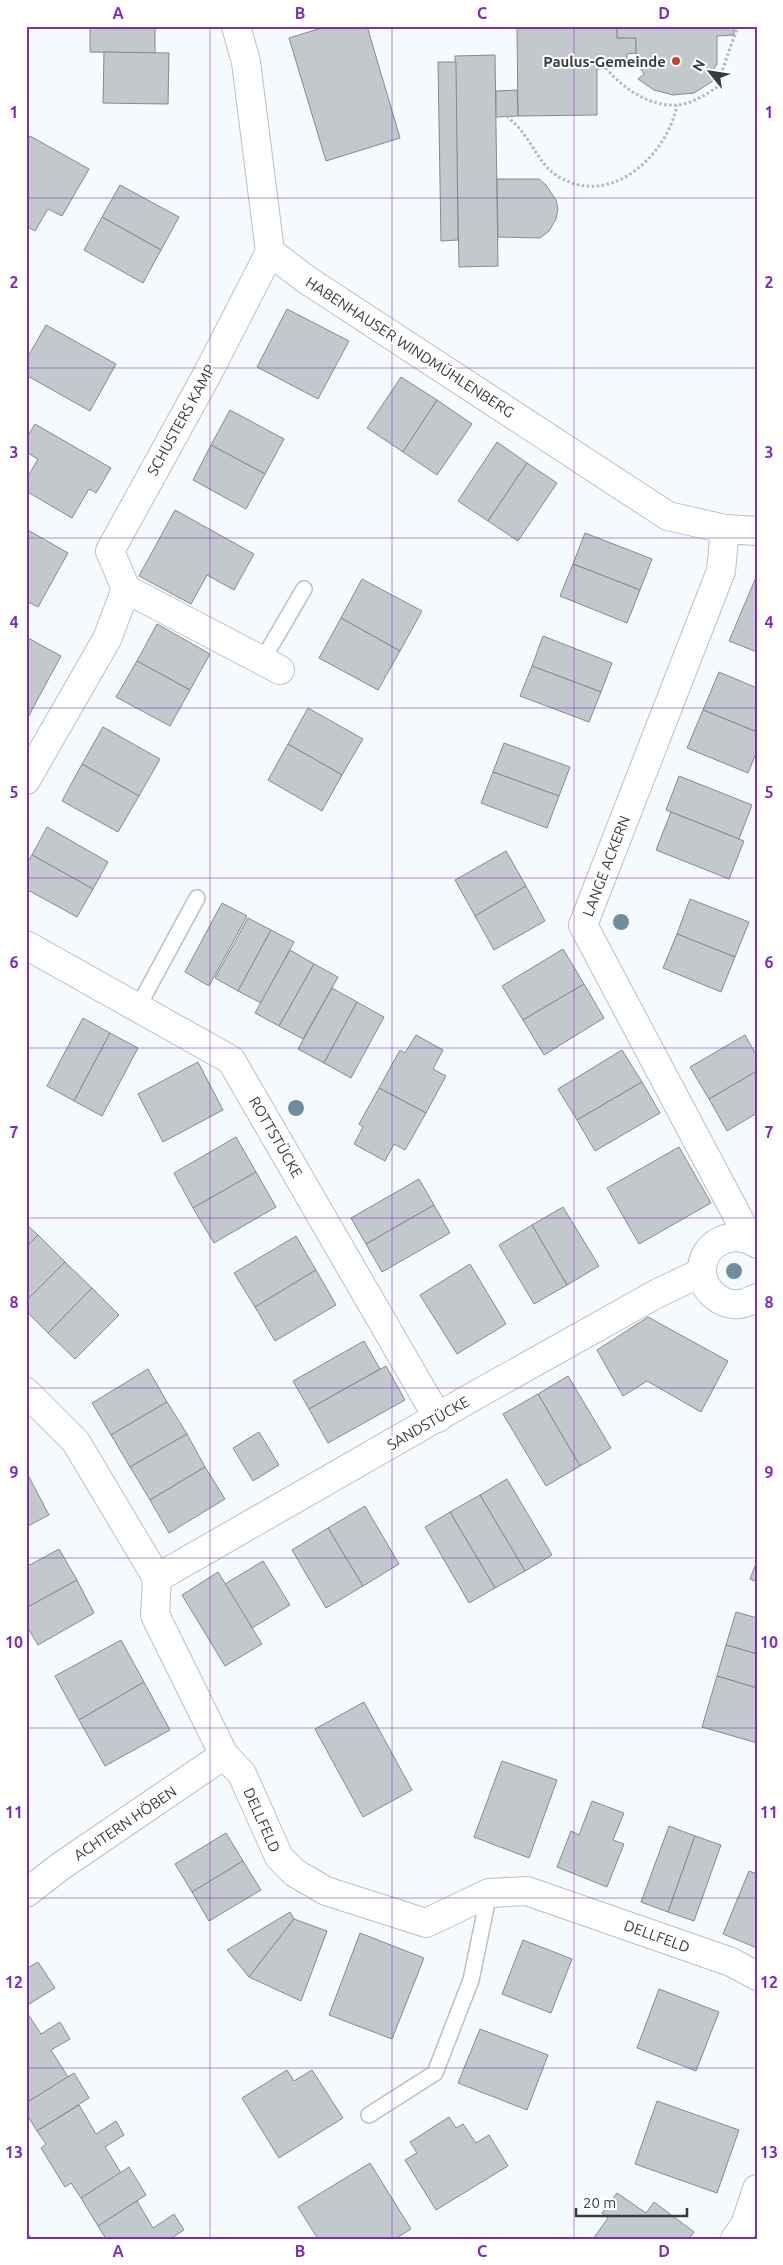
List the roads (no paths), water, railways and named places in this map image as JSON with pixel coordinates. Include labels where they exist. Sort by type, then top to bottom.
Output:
[{"type":"street","points":[[236,26],[246,62],[270,252]]},
{"type":"street","name":"HABENHAUSER WINDMÜHLENBERG","points":[[270,252],[323,290],[668,516],[725,529],[757,531]]},
{"type":"street","name":"SCHUSTERS KAMP","points":[[126,589],[110,550],[209,371],[270,252]]},
{"type":"street","name":"LANGE ACKERN","points":[[725,529],[721,571],[582,925],[753,1241]]},
{"type":"street","points":[[26,780],[107,639],[126,589],[271,666]]},
{"type":"street","name":"ROTTSTÜCKE","points":[[26,945],[231,1060],[438,1418]]},
{"type":"street","points":[[753,1241],[732,1236],[716,1242],[706,1255],[702,1272],[708,1289],[722,1301],[739,1304],[757,1298]]},
{"type":"street","name":"SANDSTÜCKE","points":[[157,1578],[658,1293],[702,1272]]},
{"type":"street","points":[[26,1392],[76,1442],[157,1578]]},
{"type":"street","name":"DELLFELD","points":[[157,1578],[155,1615],[224,1755],[242,1774],[279,1858],[307,1881],[326,1891],[357,1902],[426,1923],[489,1893],[527,1891],[731,1962],[757,1976]]},
{"type":"street","name":"ACHTERN HÖBEN","points":[[26,1893],[61,1866],[224,1755]]},
{"type":"street","points":[[735,2239],[745,2225],[757,2189]]},
{"type":"lane","points":[[271,666],[304,589]]},
{"type":"lane","points":[[138,1008],[197,898]]},
{"type":"lane","points":[[369,2116],[435,2073],[471,1980],[489,1893]]},
{"type":"place","name":"Paulus-Gemeinde","points":[[676,61]]}]
